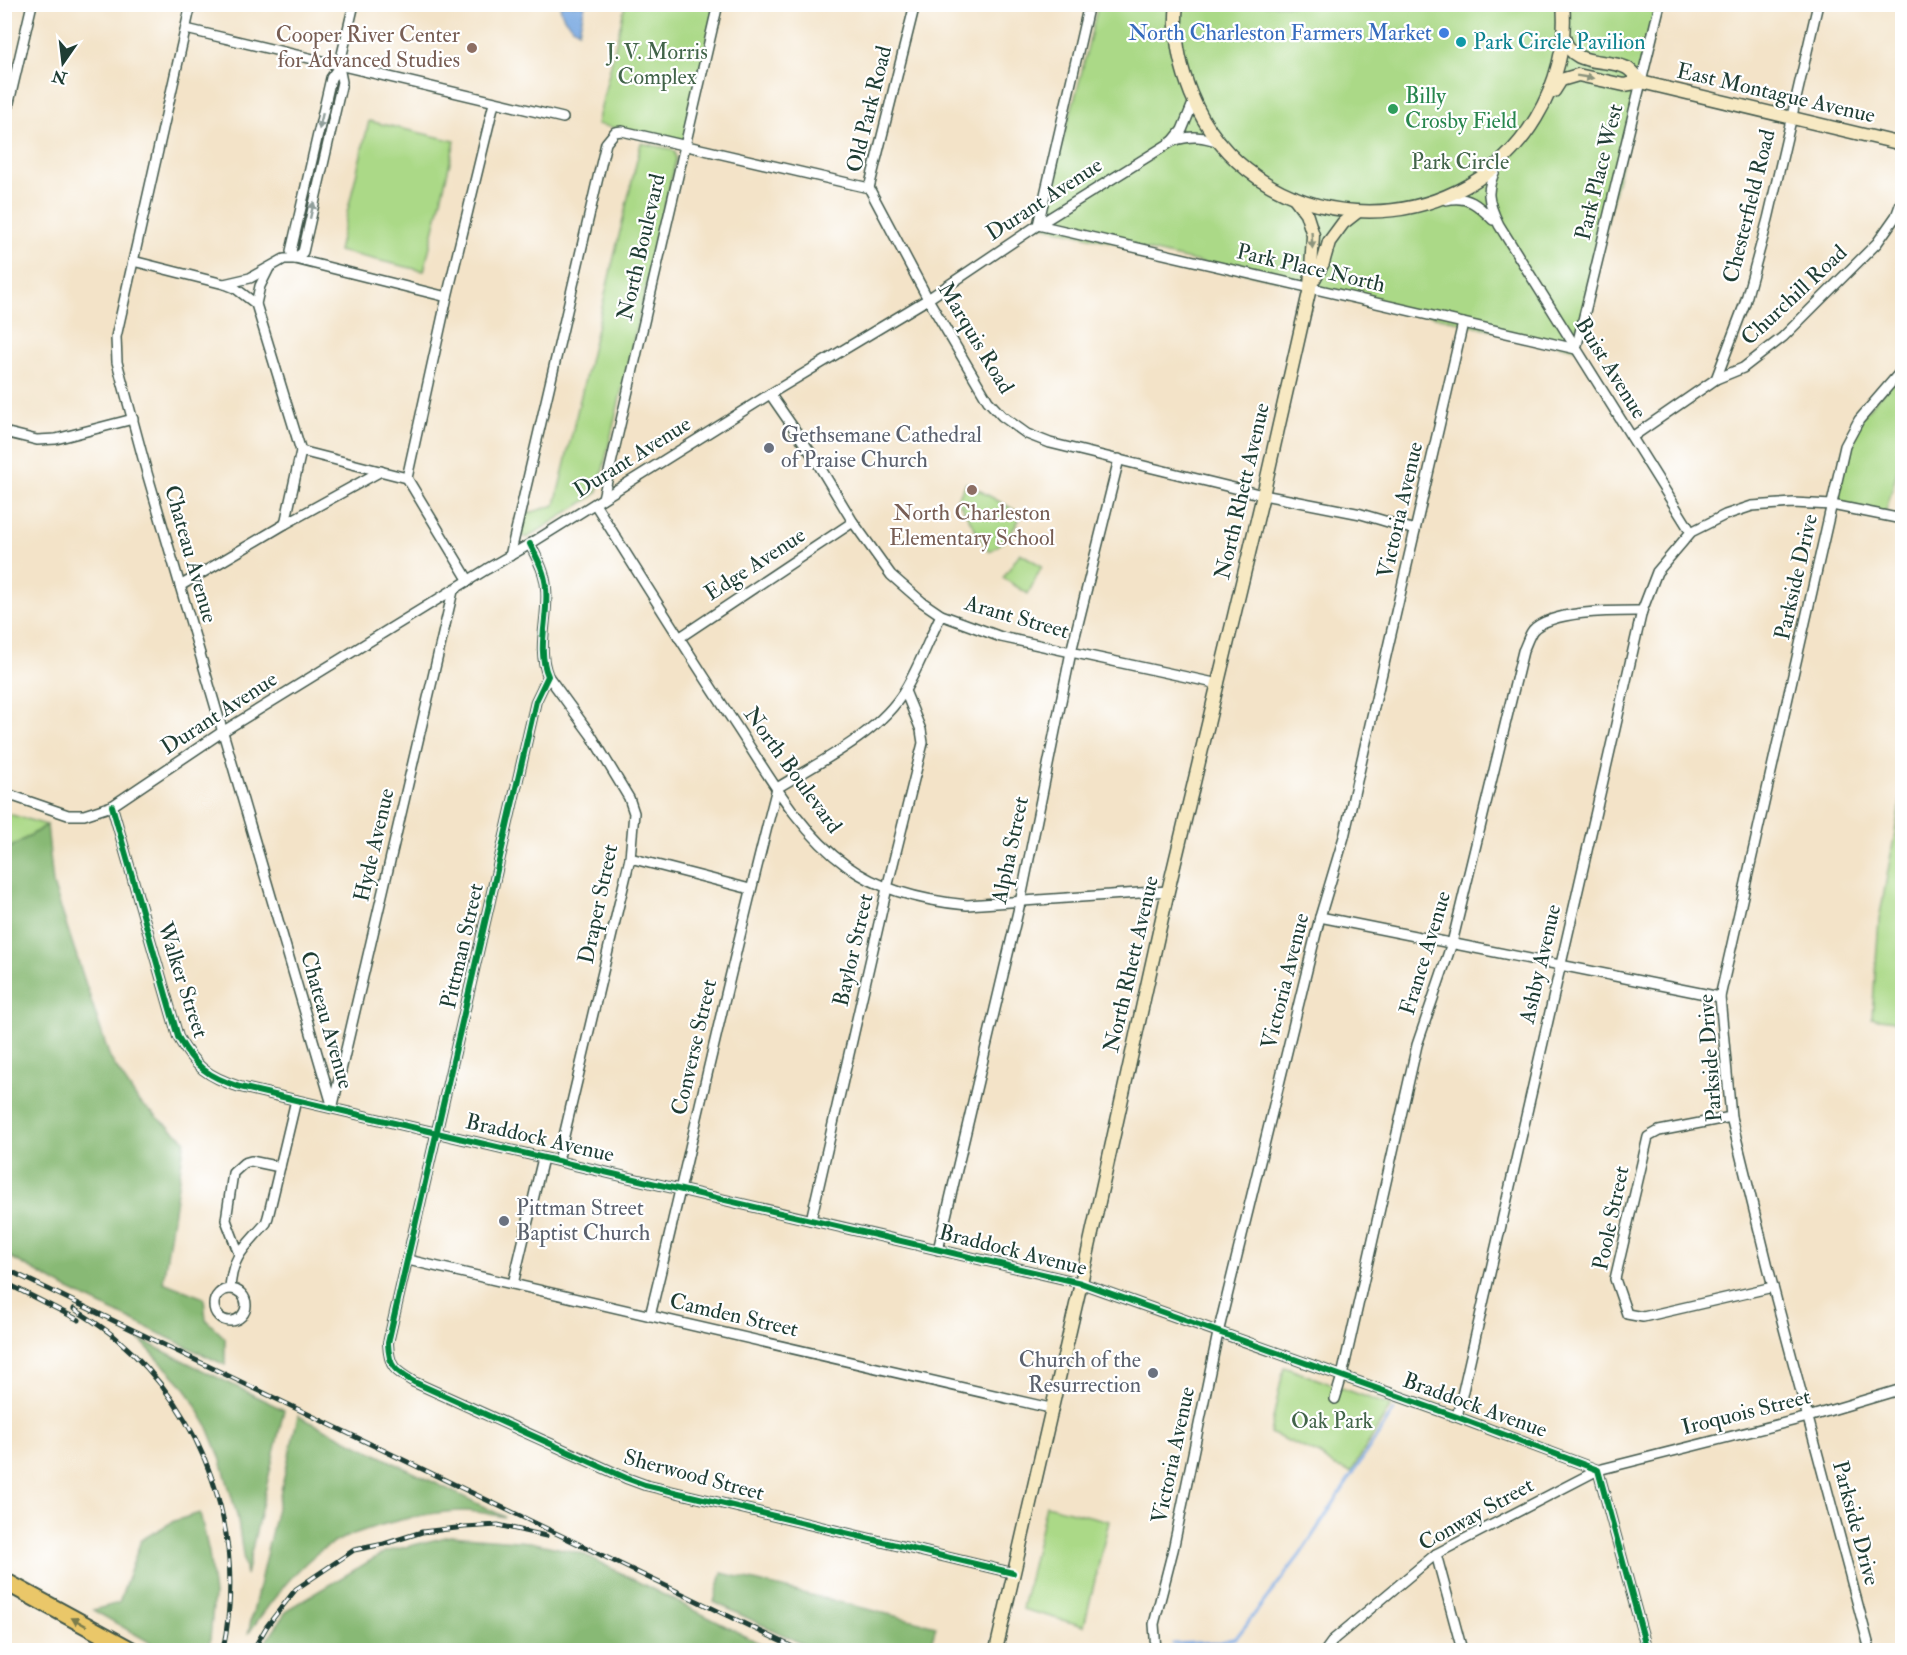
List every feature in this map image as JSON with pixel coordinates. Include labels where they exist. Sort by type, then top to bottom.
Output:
[{"type":"highway","points":[[4,1581],[131,1650]]},
{"type":"main road","points":[[1177,4],[1176,23],[1180,60],[1194,101],[1221,143],[1254,174],[1294,198],[1325,207],[1357,212],[1382,212],[1432,203],[1477,181],[1515,148],[1543,106],[1553,83],[1563,34],[1563,4]]},
{"type":"main road","name":"East Montague Avenue","points":[[1563,34],[1566,46],[1572,52],[1582,58],[1627,69],[1641,82]]},
{"type":"main road","name":"East Montague Avenue","points":[[1543,106],[1561,80],[1568,76],[1578,75],[1624,85],[1641,82],[1902,144]]},
{"type":"main road","name":"North Rhett Avenue","points":[[996,1650],[1168,891],[1219,684],[1310,288],[1313,235],[1306,213],[1294,198]]},
{"type":"main road","name":"North Rhett Avenue","points":[[1310,288],[1323,263],[1329,242],[1343,223],[1357,212]]},
{"type":"street","points":[[4,124],[32,4]]},
{"type":"street","name":"Chateau Avenue","points":[[192,4],[116,337],[117,362],[147,473],[333,1108]]},
{"type":"street","points":[[295,259],[291,251],[331,78],[339,67],[354,4]]},
{"type":"street","name":"North Boulevard","points":[[718,4],[599,501],[678,638],[777,788],[819,844],[848,867],[887,888],[936,902],[967,905],[1168,891]]},
{"type":"street","name":"Old Park Road","points":[[869,188],[915,4]]},
{"type":"street","points":[[1038,225],[1089,4]]},
{"type":"street","name":"Park Place West","points":[[1576,349],[1660,4]]},
{"type":"street","name":"Chesterfield Road","points":[[1716,379],[1745,303],[1768,219],[1818,4]]},
{"type":"street","points":[[186,29],[339,67],[563,118]]},
{"type":"street","name":"Durant Avenue","points":[[1173,141],[1182,130],[1194,101]]},
{"type":"street","points":[[469,581],[407,478],[447,297],[494,103]]},
{"type":"street","points":[[510,556],[606,144],[615,132],[622,131],[869,188]]},
{"type":"street","name":"Durant Avenue","points":[[4,793],[68,815],[84,815],[112,806],[222,732],[928,298],[1038,225],[1173,141],[1188,136],[1204,137],[1221,143]]},
{"type":"street","name":"Buist Avenue","points":[[1497,166],[1489,182],[1488,195],[1489,205],[1499,225],[1691,532]]},
{"type":"street","name":"Marquis Road","points":[[869,188],[928,298],[988,401],[1002,416],[1027,434],[1050,443],[1263,495],[1361,514],[1415,530]]},
{"type":"street","name":"Buist Avenue","points":[[1432,203],[1459,197],[1479,206],[1499,225]]},
{"type":"street","name":"Churchill Road","points":[[1632,438],[1716,379],[1743,368],[1783,337],[1877,243],[1896,216],[1902,200]]},
{"type":"street","name":"Park Place North","points":[[1038,225],[1576,349]]},
{"type":"street","points":[[224,284],[250,278],[284,259],[295,259],[447,297]]},
{"type":"street","points":[[133,261],[224,284],[235,288],[256,304]]},
{"type":"street","points":[[268,270],[260,286],[256,304],[301,451],[285,524]]},
{"type":"street","name":"Victoria Avenue","points":[[1156,1650],[1154,1624],[1173,1550],[1218,1334],[1320,918],[1344,837],[1463,323]]},
{"type":"street","name":"Parkside Drive","points":[[1870,1650],[1773,1287],[1731,1117],[1720,997],[1845,446],[1859,420],[1902,370]]},
{"type":"street","name":"Arant Street","points":[[770,394],[891,575],[941,615],[1001,637],[1219,684]]},
{"type":"street","points":[[4,432],[37,440],[56,439],[133,419]]},
{"type":"street","points":[[301,451],[407,478]]},
{"type":"street","name":"Alpha Street","points":[[938,1250],[1020,903],[1071,652],[1119,459]]},
{"type":"street","points":[[180,586],[381,471]]},
{"type":"street","points":[[1691,532],[1725,515],[1752,506],[1793,502],[1833,505],[1902,519]]},
{"type":"street","name":"Edge Avenue","points":[[678,638],[854,522]]},
{"type":"street","name":"Ashby Avenue","points":[[1457,1417],[1559,964],[1642,611],[1657,573],[1691,532]]},
{"type":"street","points":[[530,544],[544,573],[546,589],[542,658],[548,676]]},
{"type":"street","name":"Hyde Avenue","points":[[333,1108],[453,591]]},
{"type":"street","name":"France Avenue","points":[[1335,1398],[1342,1376],[1417,1045],[1452,943],[1523,651],[1533,630],[1551,620],[1574,614],[1642,611]]},
{"type":"street","points":[[777,788],[853,742],[884,716],[905,691],[941,615]]},
{"type":"street","name":"Draper Street","points":[[548,676],[591,735],[629,798],[634,813],[630,858],[558,1161]]},
{"type":"street","name":"Pittman Street","points":[[389,1359],[388,1343],[536,701],[548,676]]},
{"type":"street","name":"Baylor Street","points":[[811,1220],[923,742],[921,730],[905,691]]},
{"type":"street","name":"Converse Street","points":[[650,1316],[750,889],[777,788]]},
{"type":"street","name":"Walker Street","points":[[112,806],[178,1037],[188,1055],[200,1068],[214,1077],[240,1087],[360,1115]]},
{"type":"street","points":[[630,858],[750,889]]},
{"type":"street","points":[[1320,918],[1720,997]]},
{"type":"street","points":[[230,1289],[231,1270],[239,1254],[266,1223],[296,1100]]},
{"type":"street","name":"Braddock Avenue","points":[[360,1115],[1081,1283],[1218,1334],[1457,1417],[1598,1470]]},
{"type":"street","name":"Poole Street","points":[[1731,1117],[1659,1131],[1648,1137],[1615,1279],[1627,1314],[1643,1317],[1773,1287]]},
{"type":"street","points":[[513,1284],[543,1158]]},
{"type":"street","points":[[239,1254],[226,1220],[233,1173],[237,1167],[251,1161],[280,1167]]},
{"type":"street","name":"Camden Street","points":[[408,1260],[1050,1408]]},
{"type":"street","name":"Sherwood Street","points":[[389,1359],[397,1372],[414,1382],[645,1485],[1013,1573]]},
{"type":"street","name":"Iroquois Street","points":[[1598,1470],[1808,1417],[1902,1389]]},
{"type":"street","points":[[1598,1470],[1647,1650]]},
{"type":"street","name":"Conway Street","points":[[1326,1650],[1334,1640],[1436,1554],[1598,1470]]},
{"type":"street","points":[[1436,1554],[1462,1650]]},
{"type":"green space","name":"J. V. Morris Complex","points":[[625,5],[718,5],[685,145],[597,124]]},
{"type":"green space","name":"Park Circle","points":[[1098,5],[1660,5],[1576,349],[1038,225],[1078,87]]},
{"type":"green space","points":[[369,121],[455,141],[424,271],[338,251]]},
{"type":"green space","points":[[641,143],[671,149],[675,152],[676,159],[598,491],[527,538],[520,535],[520,528],[526,514],[555,505]]},
{"type":"green space","points":[[1902,370],[1902,453],[1885,515],[1832,505],[1845,446],[1859,420]]},
{"type":"green space","points":[[966,483],[1022,514],[1008,536],[989,552],[957,499]]},
{"type":"green space","points":[[1020,553],[1042,566],[1028,594],[1003,578]]},
{"type":"green space","points":[[1902,794],[1902,1022],[1872,1018],[1879,920]]},
{"type":"green space","points":[[5,813],[47,825],[5,851]]},
{"type":"green space","points":[[47,825],[53,884],[110,1058],[138,1101],[185,1140],[163,1282],[204,1298],[206,1320],[225,1338],[225,1365],[65,1288],[5,1254],[5,851]]},
{"type":"green space","points":[[139,1339],[284,1410],[246,1575],[237,1515],[220,1457],[207,1425],[186,1389]]},
{"type":"green space","name":"Oak Park","points":[[1284,1367],[1391,1406],[1351,1472],[1333,1466],[1320,1455],[1270,1433]]},
{"type":"green space","points":[[298,1416],[505,1517],[469,1511],[429,1514],[346,1537],[329,1545],[306,1563],[279,1592],[248,1634]]},
{"type":"green space","points":[[1046,1505],[1109,1521],[1084,1626],[1022,1609]]},
{"type":"green space","points":[[200,1513],[209,1553],[214,1595],[209,1650],[163,1650],[93,1610],[119,1603],[141,1540],[174,1521]]},
{"type":"green space","points":[[450,1536],[530,1542],[581,1553],[773,1650],[260,1650],[288,1609],[385,1552]]},
{"type":"green space","points":[[722,1573],[936,1626],[929,1650],[815,1650],[714,1602]]},
{"type":"water","points":[[560,5],[585,5],[579,31],[566,20]]},
{"type":"waterway","points":[[1173,1644],[1220,1642],[1236,1638],[1300,1555],[1394,1410]]},
{"type":"railway","points":[[4,1268],[799,1650]]},
{"type":"railway","points":[[4,1282],[79,1320]]},
{"type":"railway","points":[[74,1309],[116,1338],[147,1369],[174,1403],[196,1440],[212,1479],[223,1521],[229,1563],[229,1606],[223,1650]]},
{"type":"railway","points":[[253,1650],[267,1626],[296,1589],[354,1550],[384,1544],[422,1532],[465,1527],[498,1525],[546,1536]]},
{"type":"cycle path","points":[[530,544],[545,582],[543,655],[548,676],[536,701],[388,1343],[391,1363],[397,1371],[414,1382],[645,1485],[1013,1573]]},
{"type":"cycle path","points":[[112,806],[178,1037],[190,1056],[211,1075],[240,1087],[1081,1283],[1457,1417],[1598,1470],[1647,1650]]},
{"type":"place","name":"North Charleston Farmers Market","points":[[1444,33]]},
{"type":"place","name":"Park Circle Pavilion","points":[[1461,42]]},
{"type":"place","name":"Cooper River Center for Advanced Studies","points":[[472,48]]},
{"type":"place","name":"Billy Crosby Field","points":[[1393,109]]},
{"type":"place","name":"Gethsemane Cathedral of Praise Church","points":[[769,448]]},
{"type":"place","name":"North Charleston Elementary School","points":[[972,490]]},
{"type":"place","name":"Pittman Street Baptist Church","points":[[504,1221]]},
{"type":"place","name":"Church of the Resurrection","points":[[1153,1373]]}]
